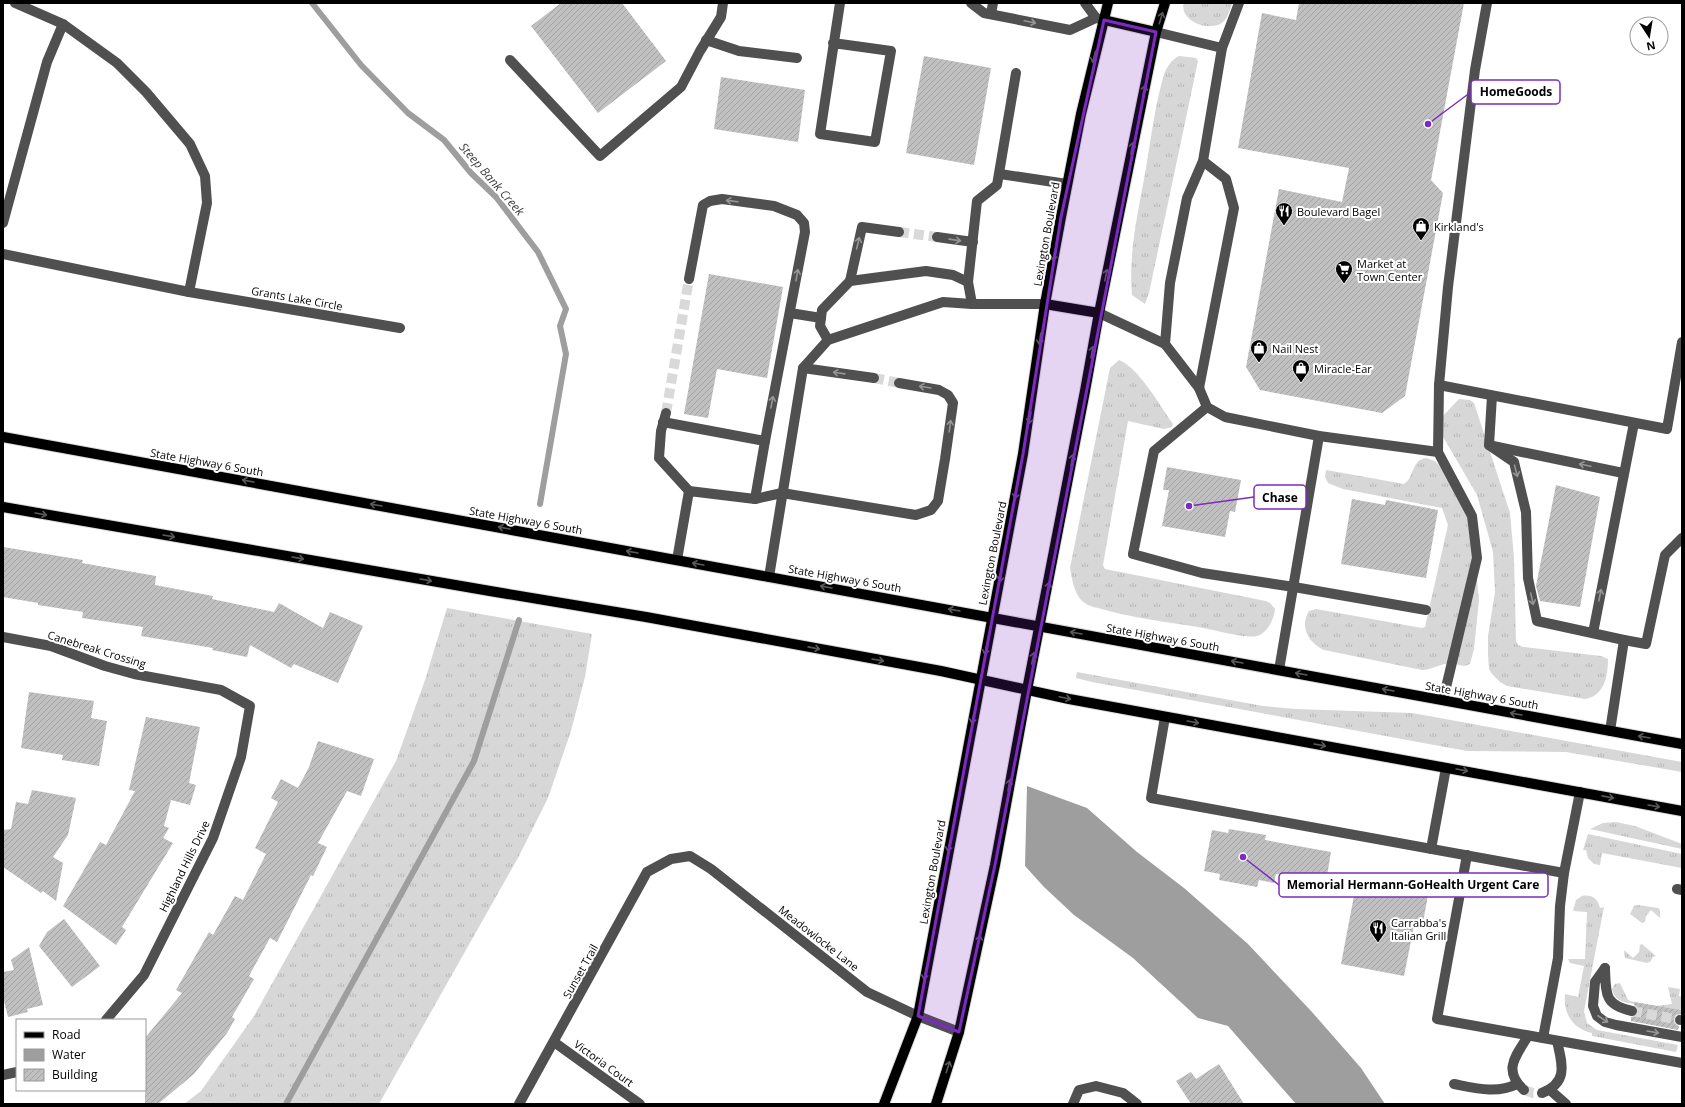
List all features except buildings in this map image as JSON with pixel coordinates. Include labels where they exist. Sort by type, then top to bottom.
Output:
[{"type":"main road","name":"Lexington Boulevard","points":[[884,1104],[918,1016],[1024,448],[1045,304],[1067,184],[1100,19],[1108,3]]},
{"type":"main road","points":[[936,1104],[959,1032],[995,865],[1099,313],[1156,32],[1165,3]]},
{"type":"main road","points":[[1100,19],[1156,32]]},
{"type":"main road","points":[[1045,304],[1099,313]]},
{"type":"main road","name":"State Highway 6 South","points":[[3,437],[1682,744]]},
{"type":"main road","points":[[3,506],[482,590],[646,617],[980,680],[1165,717],[1682,811]]},
{"type":"street","points":[[15,3],[63,24],[117,63],[146,92],[190,144],[205,176],[207,204],[189,292]]},
{"type":"street","points":[[510,60],[600,156],[680,87],[706,40],[721,17],[724,3]]},
{"type":"street","points":[[834,43],[891,51],[875,142],[820,134],[840,3]]},
{"type":"street","points":[[971,3],[984,13],[1070,30],[1100,19],[1085,3]]},
{"type":"street","points":[[991,14],[993,3]]},
{"type":"street","points":[[1165,344],[1170,282],[1187,198],[1203,161],[1222,48],[1239,3]]},
{"type":"street","points":[[1443,700],[1477,558],[1472,516],[1438,452],[1439,385],[1448,287],[1475,70],[1487,3]]},
{"type":"street","points":[[3,223],[47,62],[63,24]]},
{"type":"street","points":[[1156,32],[1222,48]]},
{"type":"street","points":[[706,40],[739,51],[797,58]]},
{"type":"street","points":[[972,304],[968,282],[978,201],[997,184],[1000,174],[1016,73]]},
{"type":"street","points":[[1199,388],[1234,208],[1226,179],[1203,161]]},
{"type":"street","points":[[1000,174],[1067,184]]},
{"type":"street","points":[[689,279],[703,205],[710,201],[722,199],[774,206],[797,216],[804,223],[805,232],[755,499]]},
{"type":"street","points":[[828,340],[820,326],[822,310],[850,281],[862,226],[899,232]]},
{"type":"street","points":[[937,237],[973,242]]},
{"type":"street","name":"Grants Lake Circle","points":[[3,254],[189,292],[400,328]]},
{"type":"street","points":[[850,281],[926,271],[953,275],[968,282]]},
{"type":"street","points":[[769,577],[804,368],[828,340],[943,302],[972,304],[1045,304]]},
{"type":"street","points":[[790,313],[821,318]]},
{"type":"street","points":[[1099,313],[1165,344],[1199,388],[1207,407],[1225,417],[1319,436],[1438,452]]},
{"type":"street","points":[[1439,385],[1667,429],[1682,342]]},
{"type":"street","points":[[804,368],[874,378]]},
{"type":"street","points":[[765,441],[665,417],[659,458],[689,491],[755,499],[782,493],[916,515],[931,510],[938,501],[953,403],[948,395],[939,390],[899,383]]},
{"type":"street","points":[[1489,445],[1492,396]]},
{"type":"street","points":[[1207,407],[1154,451],[1133,554],[1202,573],[1426,610]]},
{"type":"street","points":[[1593,633],[1623,473],[1634,423]]},
{"type":"street","points":[[1279,670],[1319,436]]},
{"type":"street","points":[[1489,445],[1623,473]]},
{"type":"street","points":[[1489,445],[1514,462],[1526,512],[1528,578],[1537,621],[1646,644],[1665,555],[1682,538]]},
{"type":"street","points":[[678,560],[689,491]]},
{"type":"street","name":"Canebreak Crossing","points":[[3,637],[51,646],[105,666],[134,674],[220,690],[250,706]]},
{"type":"street","points":[[1610,731],[1624,640]]},
{"type":"street","name":"Highland Hills Drive","points":[[107,1019],[144,975],[213,838],[241,757],[250,706]]},
{"type":"street","points":[[1165,717],[1151,798],[1564,873]]},
{"type":"street","points":[[1431,849],[1446,768]]},
{"type":"street","points":[[1543,1038],[1558,958],[1560,906],[1564,873],[1580,792]]},
{"type":"street","points":[[1467,855],[1437,1019],[1682,1064]]},
{"type":"street","name":"Meadowlocke Lane","points":[[670,859],[690,856],[711,869],[868,992],[918,1016],[959,1032]]},
{"type":"street","name":"Sunset Trail","points":[[519,1104],[647,872],[670,859]]},
{"type":"street","points":[[1632,1010],[1617,1006],[1609,999],[1605,989],[1605,968],[1595,982],[1593,1006],[1597,1016],[1605,1022],[1616,1025],[1682,1037]]},
{"type":"street","points":[[1454,1084],[1487,1090],[1521,1087],[1513,1076],[1512,1066],[1514,1058],[1528,1036]]},
{"type":"street","points":[[1557,1041],[1563,1067],[1562,1072],[1557,1084],[1546,1091],[1566,1104]]},
{"type":"street","name":"Victoria Court","points":[[554,1042],[640,1104]]},
{"type":"street","points":[[3,1075],[16,1072]]},
{"type":"street","points":[[1073,1104],[1079,1090],[1096,1086],[1123,1093],[1137,1104]]},
{"type":"highlighted area","points":[[1104,20],[1156,32],[995,865],[959,1032],[918,1016],[1023,454],[1061,217]]},
{"type":"green space","points":[[1184,3],[1232,3],[1228,15],[1222,23],[1214,26],[1208,26],[1201,25],[1190,19],[1184,9]]},
{"type":"green space","points":[[1179,56],[1196,58],[1198,61],[1149,293],[1145,304],[1132,295],[1131,279],[1135,231],[1160,89],[1167,68],[1173,60]]},
{"type":"green space","points":[[1119,360],[1127,364],[1141,379],[1173,424],[1172,427],[1164,429],[1128,421],[1103,565],[1105,569],[1266,601],[1275,609],[1270,625],[1261,634],[1252,637],[1239,635],[1150,620],[1096,608],[1084,603],[1077,593],[1070,568],[1110,368]]},
{"type":"green space","points":[[1459,399],[1470,400],[1474,403],[1510,513],[1514,558],[1516,641],[1518,645],[1523,647],[1601,656],[1608,659],[1604,685],[1597,694],[1591,697],[1585,699],[1507,686],[1500,682],[1489,669],[1488,636],[1495,592],[1493,552],[1477,495],[1442,435],[1442,417]]},
{"type":"green space","points":[[1426,458],[1435,461],[1441,467],[1471,522],[1479,600],[1474,649],[1470,664],[1463,666],[1447,663],[1422,670],[1324,650],[1310,639],[1305,629],[1306,617],[1309,611],[1316,609],[1422,628],[1425,627],[1448,525],[1442,508],[1343,489],[1328,483],[1325,477],[1326,470],[1404,484],[1410,477],[1415,465],[1421,459]]},
{"type":"green space","points":[[447,608],[592,634],[585,677],[571,731],[548,798],[519,856],[379,1104],[184,1104],[201,1091],[254,1016],[396,761],[425,680]]},
{"type":"green space","points":[[1077,672],[1263,706],[1296,709],[1412,713],[1682,762],[1682,772],[1566,752],[1467,751],[1092,682],[1076,678]]},
{"type":"green space","points":[[1616,822],[1635,826],[1682,844],[1682,849],[1590,829],[1603,823]]},
{"type":"green space","points":[[1588,834],[1682,854],[1682,868],[1602,853],[1600,865],[1594,864],[1588,858],[1586,850],[1583,850]]},
{"type":"green space","points":[[1582,896],[1594,898],[1598,902],[1600,908],[1604,907],[1584,1011],[1587,1023],[1597,1030],[1678,1045],[1676,1052],[1592,1036],[1592,1033],[1579,1028],[1571,1020],[1566,1008],[1565,994],[1578,997],[1584,966],[1570,963],[1568,959],[1585,959],[1587,912],[1573,911],[1576,900]]},
{"type":"green space","points":[[1638,905],[1658,908],[1660,910],[1660,918],[1651,910],[1646,916],[1645,922],[1642,923],[1630,914],[1634,906]]},
{"type":"green space","points":[[1642,944],[1656,956],[1653,957],[1650,962],[1647,963],[1625,958],[1624,950],[1633,958],[1639,952],[1640,945]]},
{"type":"green space","points":[[1620,983],[1628,1000],[1634,1002],[1634,1004],[1623,1002],[1613,993],[1612,989],[1615,984]]},
{"type":"green space","points":[[1668,987],[1680,989],[1679,996],[1682,997],[1682,1010],[1657,1006],[1672,1004]]},
{"type":"water","points":[[1027,786],[1087,808],[1137,852],[1184,888],[1248,944],[1312,1012],[1361,1068],[1385,1104],[1296,1104],[1228,1026],[1198,1018],[1133,958],[1074,915],[1044,887],[1025,866]]},
{"type":"waterway","name":"Steep Bank Creek","points":[[312,3],[361,65],[408,113],[444,140],[471,173],[496,197],[538,252],[566,309],[560,326],[566,354],[540,504]]},
{"type":"waterway","points":[[286,1104],[474,761],[519,620]]},
{"type":"tunnel","points":[[899,232],[937,237]]},
{"type":"tunnel","points":[[666,413],[689,279]]},
{"type":"tunnel","points":[[874,378],[899,383]]},
{"type":"tunnel","points":[[1632,1011],[1680,1020]]},
{"type":"tunnel","points":[[1524,1090],[1533,1093],[1542,1093]]},
{"type":"place","name":"HomeGoods","points":[[1428,124]]},
{"type":"place","name":"Boulevard Bagel","points":[[1284,226]]},
{"type":"place","name":"Kirkland's","points":[[1421,241]]},
{"type":"place","name":"Market at Town Center","points":[[1344,284]]},
{"type":"place","name":"Nail Nest","points":[[1259,363]]},
{"type":"place","name":"Miracle-Ear","points":[[1301,383]]},
{"type":"place","name":"Chase","points":[[1189,506]]},
{"type":"place","name":"Memorial Hermann-GoHealth Urgent Care","points":[[1243,857]]},
{"type":"place","name":"Carrabba's Italian Grill","points":[[1378,943]]}]
